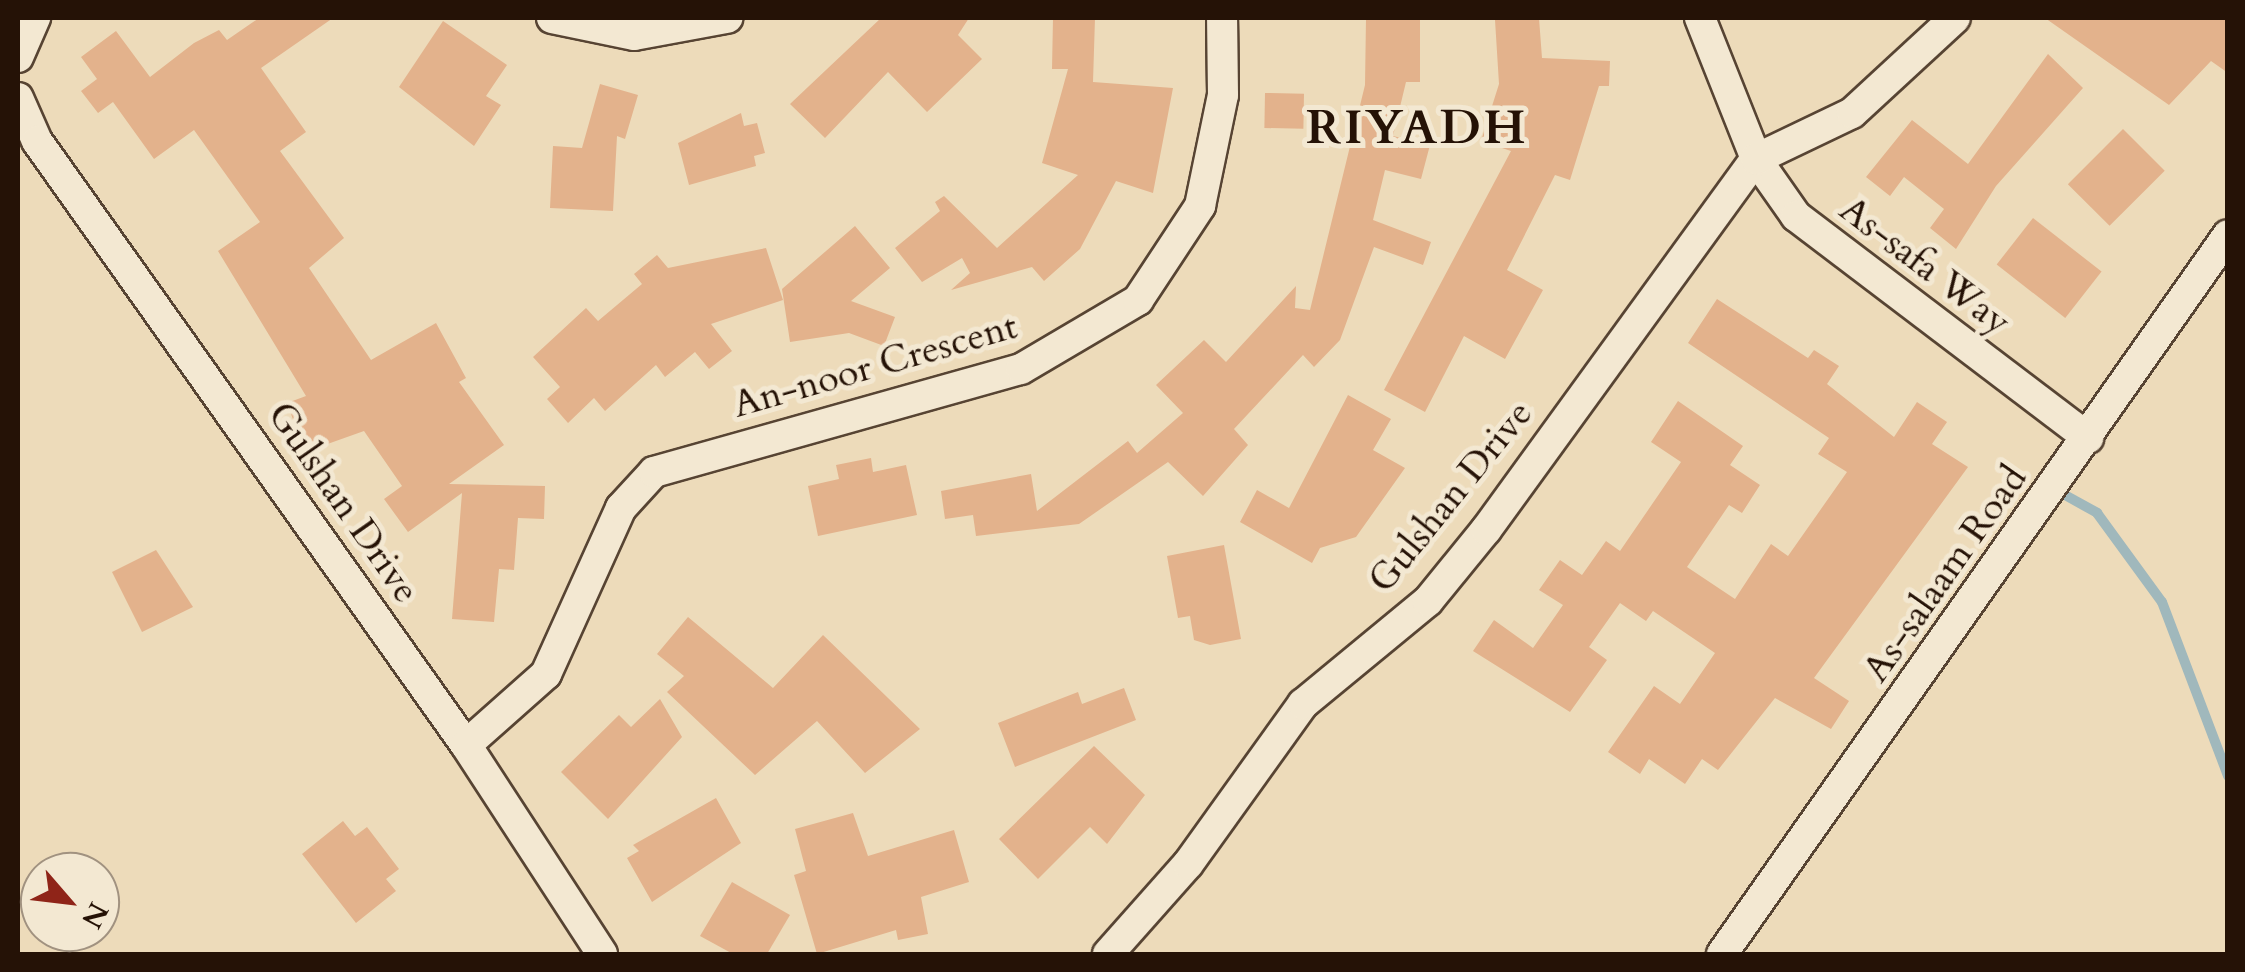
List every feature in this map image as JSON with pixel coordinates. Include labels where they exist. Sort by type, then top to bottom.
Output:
[{"type":"street","points":[[18,58],[35,18]]},
{"type":"street","points":[[552,18],[634,35],[727,18]]},
{"type":"street","name":"An-noor Crescent","points":[[466,745],[546,674],[621,508],[654,472],[1021,370],[1060,354],[1138,300],[1200,206],[1223,94],[1222,18]]},
{"type":"street","name":"As-safa Way","points":[[1700,18],[1756,159],[1827,247],[2088,438]]},
{"type":"street","points":[[1756,159],[1852,113],[1955,18]]},
{"type":"street","name":"Gulshan Drive","points":[[18,98],[37,140],[466,745],[602,954]]},
{"type":"street","name":"Gulshan Drive","points":[[1108,954],[1188,864],[1303,704],[1428,601],[1486,530],[1756,159]]},
{"type":"street","name":"As-salaam Road","points":[[1722,954],[2228,235]]},
{"type":"building","points":[[259,18],[333,18],[261,68],[306,132],[280,151],[344,238],[309,268],[371,360],[436,323],[466,378],[459,382],[504,445],[449,484],[545,486],[544,519],[518,518],[514,570],[499,569],[494,622],[452,619],[462,493],[408,532],[384,499],[402,486],[364,431],[305,452],[287,403],[306,396],[218,251],[260,222],[194,130],[154,159],[113,102],[98,113],[81,91],[97,79],[81,57],[116,31],[150,77],[194,43],[219,30],[227,40]]},
{"type":"building","points":[[881,18],[969,18],[958,35],[982,59],[927,112],[888,72],[825,138],[790,104]]},
{"type":"building","points":[[1053,18],[1095,18],[1093,82],[1173,88],[1153,193],[1116,181],[1080,249],[1044,281],[1032,267],[951,290],[970,273],[962,258],[922,282],[895,248],[940,211],[935,202],[944,196],[997,248],[1078,175],[1042,163],[1068,69],[1052,69]]},
{"type":"building","points":[[1366,18],[1420,19],[1420,82],[1406,82],[1393,136],[1430,145],[1421,179],[1385,170],[1373,220],[1431,242],[1423,265],[1374,247],[1340,340],[1314,367],[1303,355],[1234,429],[1248,445],[1203,496],[1168,462],[1079,524],[976,536],[973,515],[945,519],[941,491],[1031,474],[1037,511],[1128,441],[1137,453],[1183,413],[1156,385],[1204,340],[1226,362],[1296,286],[1295,308],[1310,310],[1365,85]]},
{"type":"building","points":[[1539,18],[1542,58],[1610,61],[1609,86],[1599,86],[1570,180],[1555,175],[1507,270],[1543,290],[1505,359],[1464,336],[1425,412],[1384,390],[1511,151],[1481,141],[1499,84],[1495,20]]},
{"type":"building","points":[[2045,18],[2228,18],[2228,73],[2211,61],[2169,105]]},
{"type":"building","points":[[443,21],[507,65],[486,96],[501,105],[474,146],[399,87]]},
{"type":"building","points":[[2048,54],[2083,88],[1996,186],[1956,249],[1930,228],[1944,209],[1904,177],[1890,196],[1866,177],[1912,120],[1968,164]]},
{"type":"building","points":[[600,84],[638,95],[625,139],[617,136],[613,211],[550,208],[553,146],[582,148]]},
{"type":"building","points":[[1265,93],[1304,94],[1303,129],[1264,128]]},
{"type":"building","points":[[741,113],[744,126],[757,123],[765,153],[754,156],[756,166],[689,185],[678,143]]},
{"type":"building","points":[[2123,129],[2165,171],[2110,226],[2068,184]]},
{"type":"building","points":[[2033,218],[2102,272],[2065,318],[1997,264]]},
{"type":"building","points":[[855,226],[890,268],[851,301],[895,317],[884,346],[849,333],[790,342],[782,289]]},
{"type":"building","points":[[766,248],[783,300],[711,324],[732,351],[709,369],[695,352],[665,377],[656,365],[605,411],[594,398],[568,423],[547,399],[560,387],[533,357],[586,308],[598,321],[642,284],[634,274],[657,255],[668,268]]},
{"type":"building","points":[[1717,299],[1808,358],[1814,350],[1839,366],[1827,384],[1894,437],[1917,402],[1947,422],[1932,444],[1968,467],[1814,678],[1849,701],[1831,729],[1775,698],[1718,770],[1702,759],[1685,784],[1649,759],[1640,774],[1608,752],[1654,686],[1680,704],[1715,653],[1653,611],[1646,621],[1620,603],[1589,647],[1607,660],[1570,712],[1473,651],[1494,620],[1533,648],[1563,605],[1539,590],[1560,560],[1582,575],[1606,541],[1620,551],[1681,462],[1651,442],[1678,401],[1743,446],[1730,465],[1760,485],[1742,513],[1729,505],[1687,567],[1735,599],[1771,544],[1788,556],[1847,472],[1818,454],[1829,438],[1688,343]]},
{"type":"building","points":[[1348,395],[1391,419],[1373,450],[1405,468],[1356,537],[1320,548],[1312,563],[1240,522],[1257,490],[1289,508]]},
{"type":"building","points":[[871,458],[873,472],[906,465],[917,515],[818,536],[808,486],[839,479],[836,465]]},
{"type":"building","points":[[1224,545],[1241,639],[1210,645],[1194,640],[1190,616],[1178,618],[1167,556]]},
{"type":"building","points":[[156,550],[193,607],[142,632],[112,572]]},
{"type":"building","points":[[688,617],[773,688],[823,635],[920,729],[865,773],[817,721],[755,775],[667,692],[684,676],[657,654]]},
{"type":"building","points":[[1124,688],[1136,720],[1015,767],[998,723],[1078,692],[1082,704]]},
{"type":"building","points":[[660,699],[682,737],[608,819],[561,772],[619,715],[631,727]]},
{"type":"building","points":[[1094,746],[1145,795],[1107,844],[1090,827],[1038,879],[999,839]]},
{"type":"building","points":[[716,798],[741,843],[652,902],[627,858],[639,851],[633,845]]},
{"type":"building","points":[[853,813],[868,856],[954,830],[969,882],[921,897],[928,934],[898,940],[896,930],[817,954],[794,875],[806,871],[795,829]]},
{"type":"building","points":[[343,821],[355,836],[367,827],[399,869],[386,879],[396,891],[356,923],[302,854]]},
{"type":"building","points":[[732,882],[790,915],[767,954],[733,954],[700,936]]},
{"type":"waterway","points":[[2065,495],[2097,513],[2162,602],[2228,776]]},
{"type":"district","name":"RIYADH","points":[[1417,128]]}]
